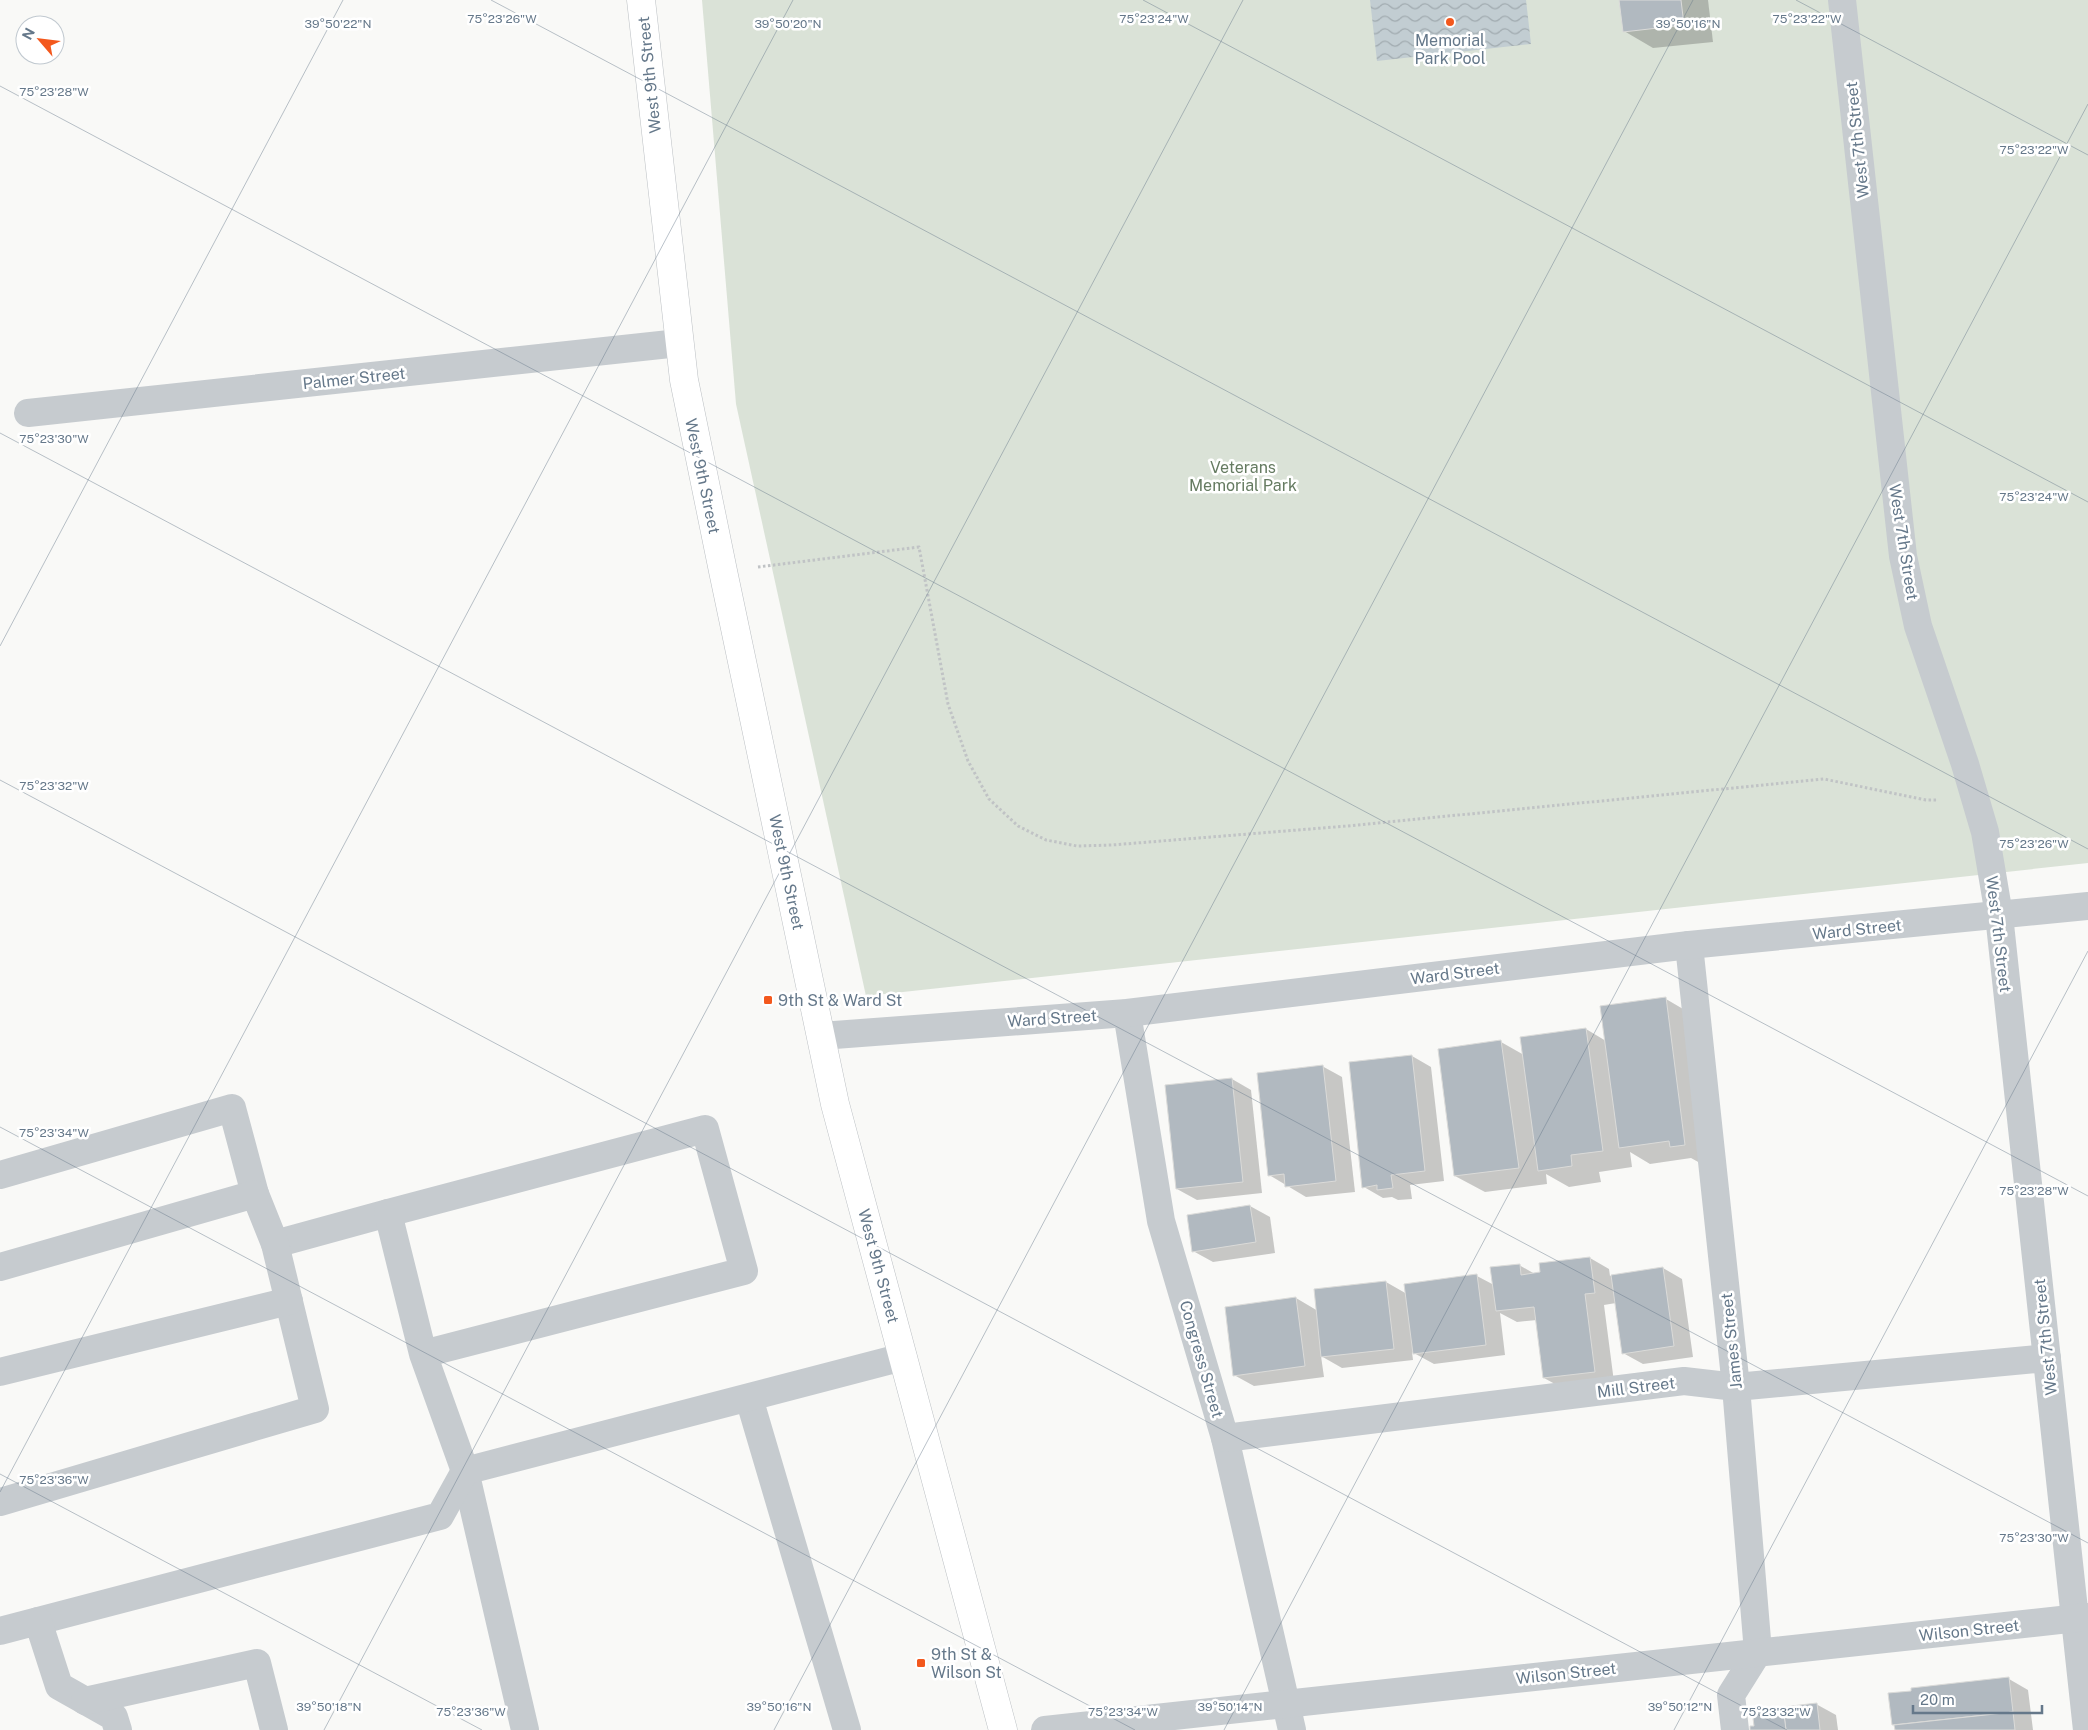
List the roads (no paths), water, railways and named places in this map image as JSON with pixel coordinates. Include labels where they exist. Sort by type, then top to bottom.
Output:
[{"type":"main road","name":"West 9th Street","points":[[640,0],[679,343],[689,407],[723,571],[835,1104],[1003,1730]]},
{"type":"street","name":"West 7th Street","points":[[1842,0],[1903,556],[1918,626],[1985,832],[1999,915],[2047,1358],[2081,1617],[2087,1730]]},
{"type":"street","name":"Palmer Street","points":[[28,413],[679,343]]},
{"type":"street","name":"Ward Street","points":[[821,1036],[1127,1013],[1689,945],[2088,906]]},
{"type":"street","name":"James Street","points":[[1689,945],[1736,1387],[1758,1652]]},
{"type":"street","name":"Congress Street","points":[[1127,1013],[1162,1221],[1225,1438],[1292,1730]]},
{"type":"street","points":[[0,1175],[232,1108],[255,1194],[275,1244],[315,1409],[0,1502]]},
{"type":"street","points":[[275,1244],[705,1129],[744,1271],[423,1354]]},
{"type":"street","points":[[0,1267],[255,1194]]},
{"type":"street","points":[[388,1213],[423,1354],[465,1471],[525,1730]]},
{"type":"street","points":[[0,1372],[289,1300]]},
{"type":"street","points":[[0,1631],[440,1516],[465,1471],[903,1357]]},
{"type":"street","name":"Mill Street","points":[[1225,1438],[1684,1382],[1736,1387],[2047,1358]]},
{"type":"street","points":[[749,1398],[847,1730]]},
{"type":"street","name":"Wilson Street","points":[[1045,1730],[2081,1617]]},
{"type":"street","points":[[38,1621],[59,1686],[114,1717],[118,1730]]},
{"type":"street","points":[[1735,1730],[1732,1695],[1758,1652]]},
{"type":"street","points":[[85,1700],[257,1662],[274,1730]]},
{"type":"water","name":"Memorial Park Pool","points":[[1370,0],[1526,0],[1531,44],[1377,61]]},
{"type":"place","name":"Memorial Park Pool","points":[[1450,22]]},
{"type":"place","name":"9th St & Ward St","points":[[768,1000]]},
{"type":"place","name":"9th St & Wilson St","points":[[921,1663]]},
{"type":"park label","name":"Veterans Memorial Park","points":[[1243,476]]}]
